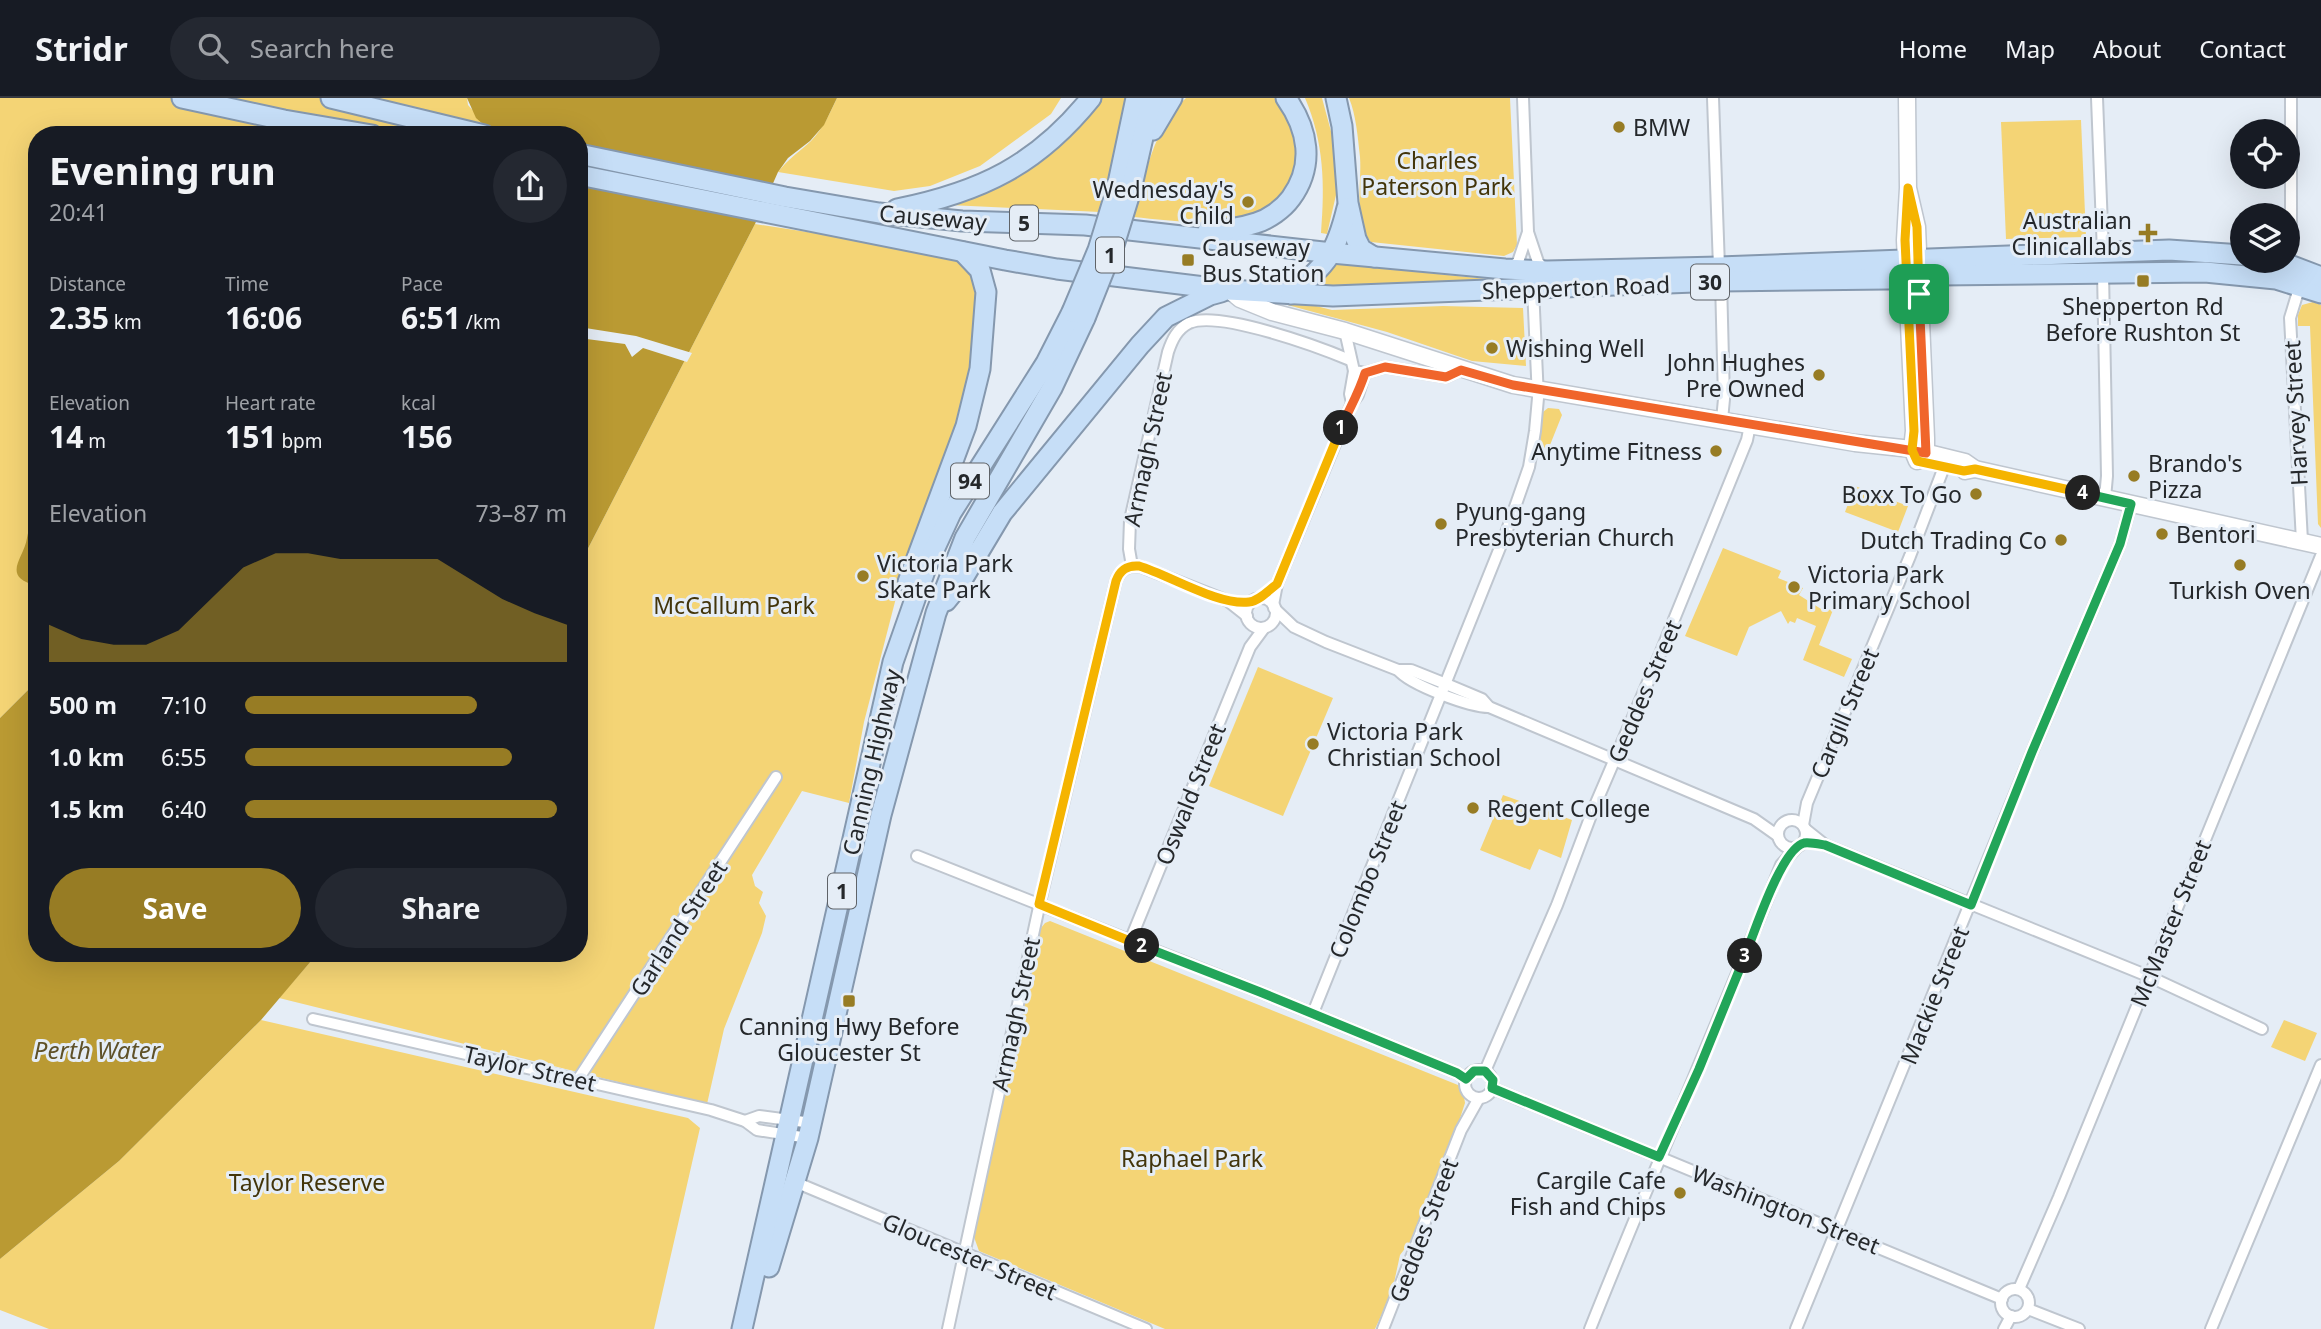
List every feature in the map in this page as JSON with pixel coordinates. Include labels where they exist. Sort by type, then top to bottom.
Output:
[{"type":"highway","points":[[182,98],[322,126]]},
{"type":"highway","points":[[331,98],[443,126]]},
{"type":"highway","points":[[879,213],[941,199],[995,178],[1054,140],[1091,98]]},
{"type":"highway","name":"94","points":[[1079,315],[1098,250],[1124,189],[1136,98]]},
{"type":"highway","points":[[1141,153],[1153,98]]},
{"type":"highway","points":[[1124,189],[1164,108],[1172,98]]},
{"type":"highway","points":[[1169,233],[1218,231],[1258,223],[1286,204],[1302,179],[1307,148],[1297,114],[1286,98]]},
{"type":"highway","points":[[1336,98],[1342,126],[1348,203],[1356,239],[1361,249],[1374,257]]},
{"type":"highway","name":"Causeway","points":[[588,157],[963,252],[1057,269],[1229,290],[1291,294]]},
{"type":"highway","name":"Causeway","points":[[588,176],[783,207],[962,221],[1085,225],[1332,253]]},
{"type":"highway","points":[[1291,294],[1313,276],[1332,253],[1348,203]]},
{"type":"highway","name":"Shepperton Road","points":[[1912,269],[2103,253],[2169,250],[2230,253]]},
{"type":"highway","points":[[893,662],[900,608],[916,555],[966,426],[980,369],[986,292],[980,270],[963,252]]},
{"type":"highway","name":"Shepperton Road","points":[[1332,253],[1547,271],[1720,274],[1912,269],[2205,272],[2276,279],[2321,293]]},
{"type":"highway","points":[[2300,267],[2321,277]]},
{"type":"highway","name":"Shepperton Road","points":[[1291,294],[1333,296],[1533,288],[1720,274]]},
{"type":"highway","points":[[936,612],[959,585],[1002,513],[1140,345],[1166,317],[1210,295],[1229,290]]},
{"type":"highway","name":"Canning Highway","points":[[754,1329],[771,1260],[810,1130],[881,815],[936,612],[965,538],[1052,388],[1079,315]]},
{"type":"highway","name":"Canning Highway","points":[[742,1329],[893,662],[927,565],[951,513],[1079,315]]},
{"type":"main road","points":[[1907,98],[1908,188],[1905,228],[1912,269],[1918,455]]},
{"type":"main road","points":[[1229,290],[1240,299],[1272,312],[1345,331],[1513,385],[1855,443],[1874,452],[1965,462],[1975,469],[2321,546]]},
{"type":"main road","points":[[1918,455],[1944,467],[1964,471],[1975,469]]},
{"type":"street","points":[[1522,98],[1528,232],[1538,262],[1547,271]]},
{"type":"street","points":[[1713,98],[1724,399],[1722,420]]},
{"type":"street","points":[[2096,98],[2103,253]]},
{"type":"street","points":[[2291,98],[2291,203]]},
{"type":"street","points":[[1505,269],[1518,262],[1528,232]]},
{"type":"street","points":[[2103,273],[2107,476],[2105,498]]},
{"type":"street","name":"Harvey Street","points":[[2300,285],[2290,317],[2302,541]]},
{"type":"street","name":"Colombo Street","points":[[1313,1013],[1444,688],[1529,467],[1535,431],[1537,388],[1533,288]]},
{"type":"street","name":"Armagh Street","points":[[948,1329],[1039,904],[1116,581],[1119,573],[1132,566],[1129,549],[1130,520],[1172,340],[1186,324],[1208,319],[1282,336],[1356,368]]},
{"type":"street","points":[[1266,626],[1274,619],[1277,584],[1352,403],[1359,395],[1356,368],[1345,331]]},
{"type":"street","points":[[1356,368],[1385,367],[1446,377],[1461,370]]},
{"type":"street","name":"Geddes Street","points":[[1485,1071],[1530,969],[1744,447],[1750,425]]},
{"type":"street","name":"Cargill Street","points":[[1804,827],[1807,803],[1944,467]]},
{"type":"street","name":"Mackie Street","points":[[1796,1329],[2041,729],[2120,544],[2131,504]]},
{"type":"street","name":"McMaster Street","points":[[2019,1289],[2321,556]]},
{"type":"street","points":[[1132,566],[1143,567],[1228,601],[1257,628],[1294,627]]},
{"type":"street","points":[[1248,620],[1247,606],[1277,584]]},
{"type":"street","points":[[1228,601],[1268,600],[1294,627],[1398,670],[1412,670],[1444,688],[1482,699],[1489,707],[1754,819],[1790,848],[1800,845],[1825,845]]},
{"type":"street","name":"Oswald Street","points":[[1248,620],[1250,647]]},
{"type":"street","name":"Oswald Street","points":[[1130,941],[1250,647],[1266,626]]},
{"type":"street","name":"Garland Street","points":[[579,1078],[776,777]]},
{"type":"street","name":"Cargill Street","points":[[1787,821],[1807,803]]},
{"type":"street","points":[[1754,819],[1794,820],[1825,845],[2148,976],[2262,1029]]},
{"type":"street","points":[[1781,865],[1779,830],[1787,821]]},
{"type":"street","points":[[1590,1329],[1781,865],[1800,845],[1804,827]]},
{"type":"street","points":[[916,856],[1313,1013],[1466,1079]]},
{"type":"street","name":"Taylor Street","points":[[313,1019],[711,1110],[746,1121],[757,1130],[810,1130]]},
{"type":"street","points":[[2211,1329],[2321,1065]]},
{"type":"street","points":[[1474,1071],[1485,1071],[1493,1080],[1492,1088],[1489,1094],[1479,1098],[1467,1092],[1466,1079],[1474,1071]]},
{"type":"street","name":"Washington Street","points":[[1492,1088],[2002,1298]]},
{"type":"street","name":"Geddes Street","points":[[1461,1130],[1467,1092]]},
{"type":"street","name":"Geddes Street","points":[[1383,1329],[1461,1130],[1479,1098]]},
{"type":"street","name":"Gloucester Street","points":[[795,1182],[1146,1329]]},
{"type":"street","points":[[2019,1289],[2027,1295],[2028,1309],[2022,1315],[2011,1316],[2003,1309],[2002,1298],[2008,1290],[2019,1289]]},
{"type":"street","points":[[2028,1309],[2079,1329]]},
{"type":"street","points":[[2004,1329],[2011,1316]]},
{"type":"green space","points":[[0,98],[467,98],[468,105],[487,126],[28,126],[28,690],[0,718]]},
{"type":"green space","points":[[837,98],[1061,98],[1051,114],[980,166],[930,186],[894,191],[778,172],[815,136]]},
{"type":"green space","points":[[1098,98],[1126,98],[1100,212],[949,205]]},
{"type":"green space","points":[[1186,98],[1274,98],[1280,102],[1293,124],[1299,153],[1292,176],[1277,198],[1261,210],[1242,218],[1221,221],[1134,217],[1158,138],[1175,110]]},
{"type":"green space","points":[[1305,98],[1322,98],[1336,150],[1336,195],[1327,234],[1321,233],[1322,164],[1316,131]]},
{"type":"green space","name":"Charles Paterson Park","points":[[1349,98],[1510,98],[1517,245],[1513,252],[1504,256],[1371,242],[1365,233],[1360,212],[1360,157]]},
{"type":"green space","points":[[2081,120],[2086,237],[2006,239],[2001,122]]},
{"type":"green space","name":"McCallum Park","points":[[755,224],[930,251],[964,263],[975,274],[978,286],[970,381],[961,428],[913,546],[897,594],[864,722],[849,803],[802,791],[752,875],[755,886],[763,892],[759,903],[766,916],[762,933],[724,1029],[707,1104],[279,998],[310,962],[588,962],[588,549]]},
{"type":"green space","points":[[1333,263],[1496,280],[1501,281],[1312,289]]},
{"type":"green space","points":[[2313,302],[2321,305],[2321,528],[2318,524],[2310,326],[2298,326],[2302,305]]},
{"type":"green space","points":[[1284,304],[1312,305],[1332,310],[1443,306],[1523,308],[1526,366],[1472,361],[1387,332]]},
{"type":"green space","points":[[1548,408],[1559,409],[1562,415],[1548,450],[1540,445],[1543,412]]},
{"type":"green space","points":[[1855,486],[1908,506],[1898,532],[1845,512]]},
{"type":"green space","points":[[1723,548],[1781,571],[1778,578],[1803,588],[1799,595],[1821,609],[1833,610],[1819,645],[1852,659],[1844,677],[1803,660],[1816,626],[1797,618],[1795,623],[1790,621],[1788,624],[1781,611],[1749,627],[1737,656],[1685,636]]},
{"type":"green space","points":[[1258,667],[1333,698],[1283,816],[1209,786]]},
{"type":"green space","points":[[1503,795],[1572,820],[1561,858],[1539,849],[1530,870],[1480,850]]},
{"type":"green space","name":"Raphael Park","points":[[1050,921],[1458,1085],[1463,1090],[1465,1103],[1451,1146],[1413,1238],[1400,1255],[1392,1292],[1375,1329],[1165,1329],[979,1251],[974,1237],[1041,928]]},
{"type":"green space","name":"Taylor Reserve","points":[[261,1020],[688,1118],[700,1128],[654,1329],[49,1329],[0,1310],[0,1259],[119,1161]]},
{"type":"green space","points":[[2284,1020],[2317,1033],[2305,1061],[2271,1047]]},
{"type":"water","points":[[467,98],[837,98],[824,125],[810,141],[788,158],[778,172],[755,224],[588,549],[588,126],[485,126],[476,118]]},
{"type":"water","points":[[28,531],[28,583],[19,577],[17,572]]},
{"type":"water","name":"Perth Water","points":[[28,690],[28,962],[310,962],[261,1020],[119,1161],[0,1259],[0,718]]},
{"type":"pier","points":[[588,328],[636,336],[692,353],[687,362],[643,348],[632,357],[625,344],[588,339]]},
{"type":"place","name":"BMW","points":[[1619,127]]},
{"type":"place","name":"Wednesday's Child","points":[[1248,202]]},
{"type":"place","name":"Australian Clinicallabs","points":[[2148,233]]},
{"type":"place","name":"Causeway Bus Station","points":[[1188,260]]},
{"type":"place","name":"Shepperton Rd Before Rushton St","points":[[2143,281]]},
{"type":"place","name":"Wishing Well","points":[[1492,348]]},
{"type":"place","name":"John Hughes Pre Owned","points":[[1819,375]]},
{"type":"place","name":"Anytime Fitness","points":[[1716,451]]},
{"type":"place","name":"Brando's Pizza","points":[[2134,476]]},
{"type":"place","name":"Boxx To Go","points":[[1976,494]]},
{"type":"place","name":"Pyung-gang Presbyterian Church","points":[[1441,524]]},
{"type":"place","name":"Bentori","points":[[2162,534]]},
{"type":"place","name":"Dutch Trading Co","points":[[2061,540]]},
{"type":"place","name":"Turkish Oven","points":[[2240,565]]},
{"type":"place","name":"Victoria Park Skate Park","points":[[863,576]]},
{"type":"place","name":"Victoria Park Primary School","points":[[1794,587]]},
{"type":"place","name":"Victoria Park Christian School","points":[[1313,744]]},
{"type":"place","name":"Regent College","points":[[1473,808]]},
{"type":"place","name":"Canning Hwy Before Gloucester St","points":[[849,1001]]},
{"type":"place","name":"Cargile Cafe Fish and Chips","points":[[1680,1193]]},
{"type":"route","points":[[1919,294],[1917,227],[1908,188],[1905,240],[1914,431],[1912,450],[1917,461],[1964,471],[1975,469],[2131,504],[2125,529],[1971,905],[1825,845],[1803,843],[1797,847],[1781,865],[1699,1069],[1659,1157],[1492,1088],[1493,1080],[1485,1071],[1474,1071],[1466,1079],[1313,1013],[1039,904],[1119,573],[1125,568],[1139,566],[1228,601],[1251,602],[1277,584],[1352,403],[1359,395],[1365,373],[1385,367],[1446,377],[1461,370],[1513,385],[1855,443],[1877,444],[1912,450],[1926,453],[1919,294]]}]
